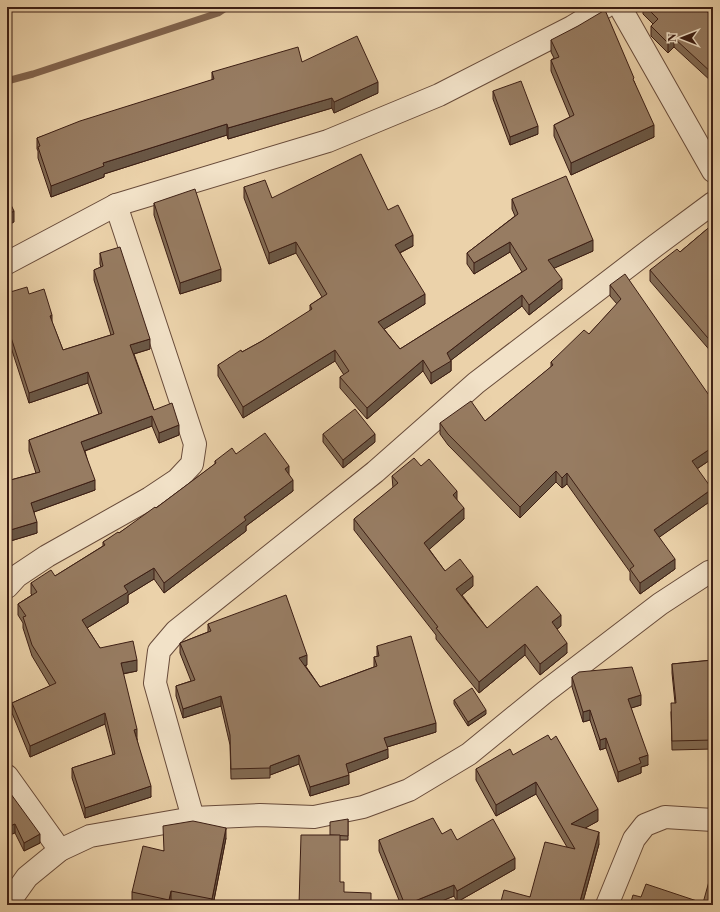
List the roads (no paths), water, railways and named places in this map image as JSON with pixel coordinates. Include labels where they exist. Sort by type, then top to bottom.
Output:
[{"type":"street","points":[[7,263],[116,206],[328,141],[439,95],[572,26],[605,7]]},
{"type":"street","points":[[620,7],[713,171]]},
{"type":"street","points":[[194,818],[154,683],[159,651],[176,631],[375,472],[476,383],[713,203]]},
{"type":"street","points":[[7,587],[17,576],[47,556],[150,498],[177,480],[192,464],[195,444],[116,206]]},
{"type":"street","points":[[7,905],[27,877],[60,850],[90,836],[194,818],[260,815],[314,817],[363,807],[410,790],[469,754],[544,692],[660,604],[709,572],[713,571]]},
{"type":"street","points":[[7,776],[60,850]]},
{"type":"street","points":[[607,905],[634,839],[645,825],[665,817],[713,820]]},
{"type":"waterway","points":[[7,81],[33,74],[218,13],[227,7]]}]
